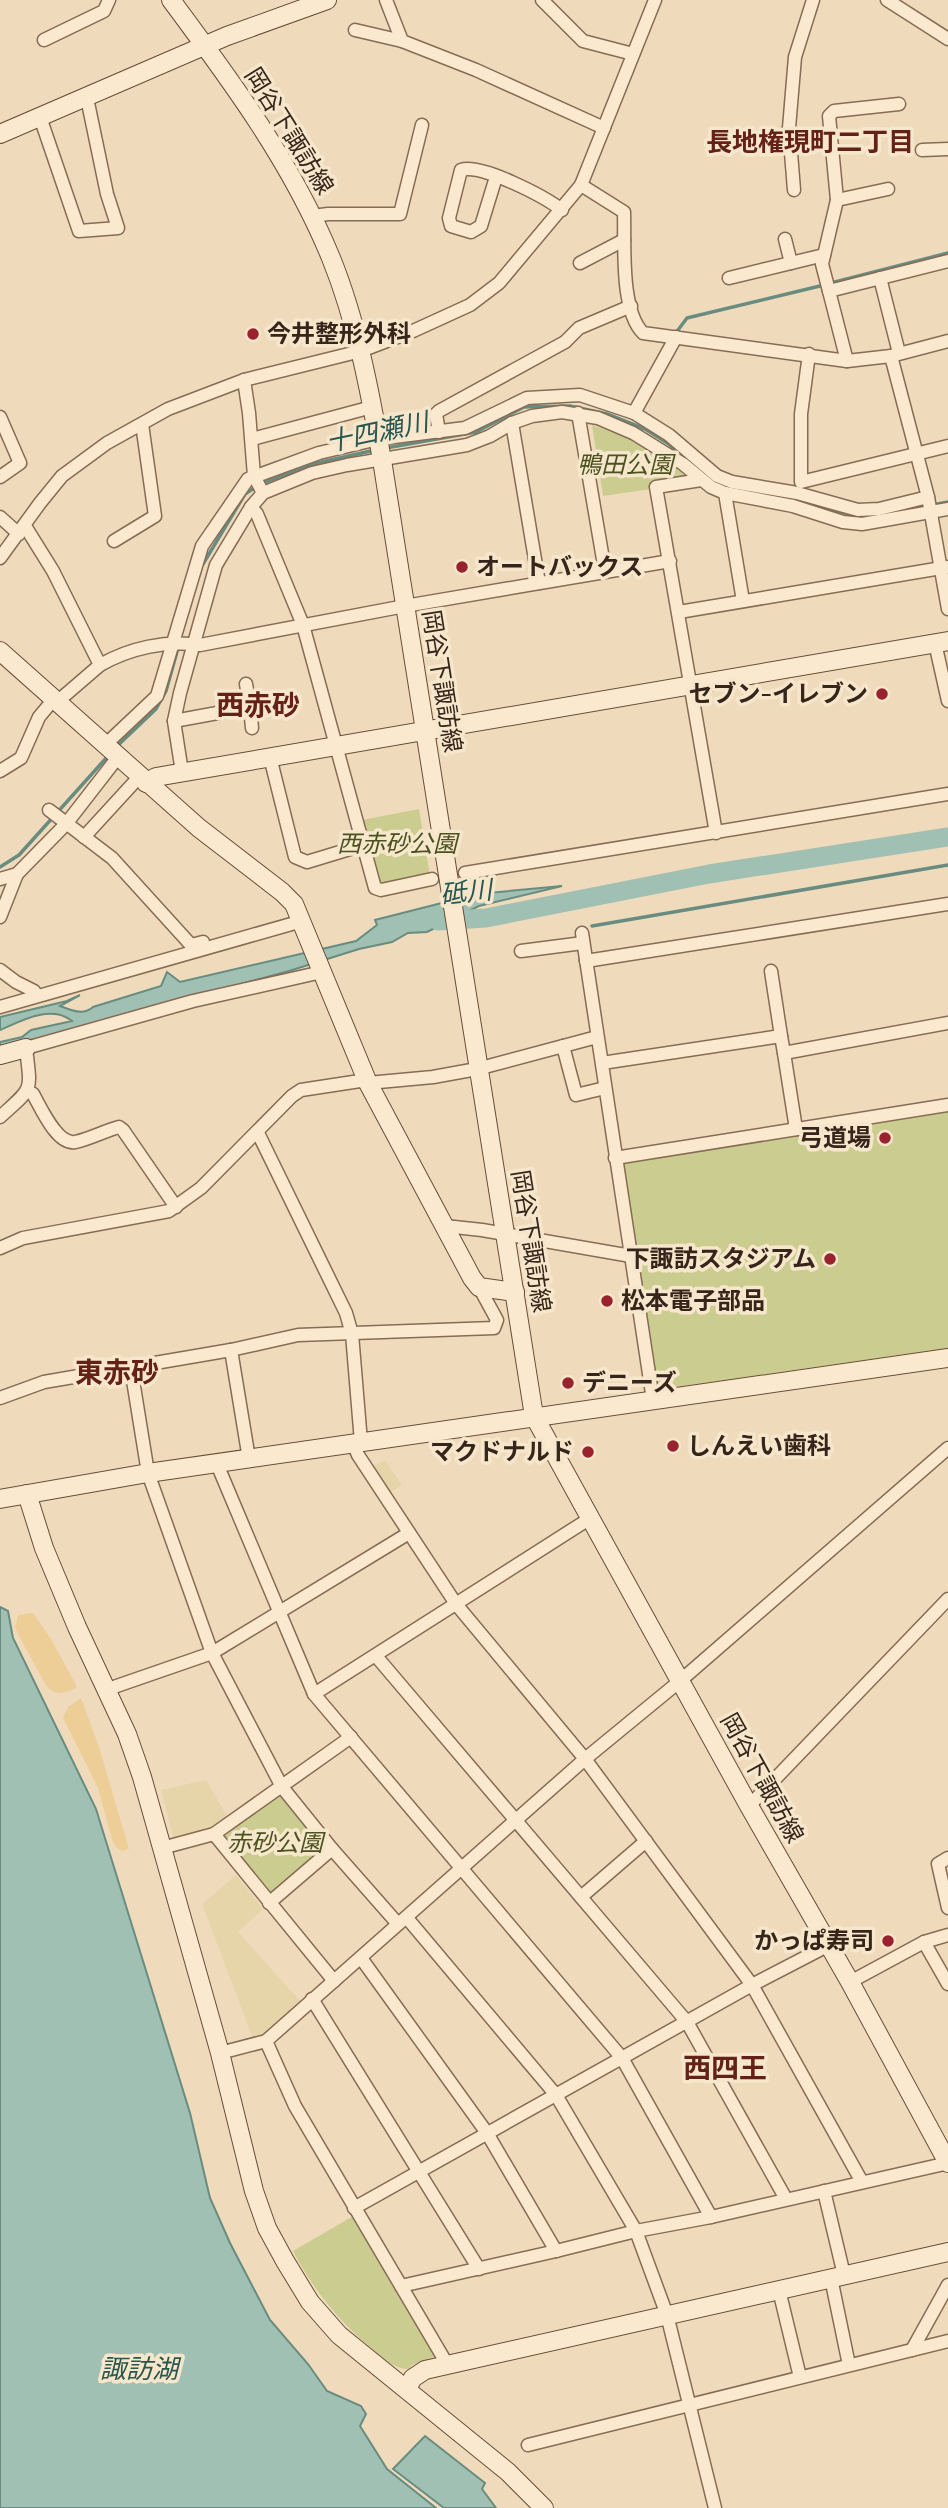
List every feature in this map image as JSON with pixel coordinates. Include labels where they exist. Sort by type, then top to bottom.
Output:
[{"type":"street","points":[[44,40],[104,11],[109,0]]},
{"type":"street","name":"岡谷下諏訪線","points":[[171,0],[254,114],[285,163],[313,216],[336,271],[361,351],[380,449],[534,1416],[948,2163]]},
{"type":"street","points":[[0,134],[205,46],[327,0]]},
{"type":"street","points":[[386,0],[402,41]]},
{"type":"street","points":[[542,0],[583,41],[633,54]]},
{"type":"street","points":[[0,558],[62,476],[107,443],[168,409],[244,380],[361,351],[470,305],[499,283],[581,186],[655,0]]},
{"type":"street","points":[[794,190],[789,128],[795,57],[813,0]]},
{"type":"street","points":[[887,0],[948,39]]},
{"type":"street","points":[[355,30],[402,41],[476,70],[604,128]]},
{"type":"street","points":[[40,117],[79,231],[118,228],[107,194],[87,97]]},
{"type":"street","points":[[847,361],[822,264],[837,200],[829,116],[834,111],[899,104]]},
{"type":"street","points":[[313,216],[400,214],[422,125]]},
{"type":"street","points":[[922,150],[948,149]]},
{"type":"street","points":[[496,177],[481,226],[471,232],[451,226],[449,218],[461,170],[468,168],[496,177],[527,188],[547,198],[562,210]]},
{"type":"street","points":[[581,186],[624,212],[623,268],[636,326],[643,333],[847,361],[895,355],[948,341]]},
{"type":"street","points":[[837,200],[888,190]]},
{"type":"street","points":[[785,239],[791,263]]},
{"type":"street","points":[[580,264],[624,240]]},
{"type":"street","points":[[729,278],[824,255]]},
{"type":"street","points":[[828,291],[948,261]]},
{"type":"street","points":[[880,278],[916,455],[945,567],[948,609]]},
{"type":"street","points":[[439,432],[436,414],[439,411],[565,342],[579,328],[631,306]]},
{"type":"street","points":[[634,413],[676,337]]},
{"type":"street","points":[[809,354],[801,414],[801,482],[948,446]]},
{"type":"street","points":[[0,917],[17,874],[65,823],[112,751],[158,696],[184,643],[219,557],[251,507],[258,485],[244,380]]},
{"type":"street","points":[[182,772],[174,721],[180,693],[184,643],[203,547],[248,479],[258,485],[312,473],[380,449],[439,432],[465,428],[517,401],[544,395],[580,395],[634,413],[701,480],[725,493],[793,506],[843,522],[862,524],[948,509]]},
{"type":"street","points":[[252,439],[372,407]]},
{"type":"street","points":[[258,485],[319,453],[467,445],[512,423],[550,412],[578,413],[664,442],[717,476],[732,482],[797,493],[859,510],[879,509],[928,497]]},
{"type":"street","points":[[578,413],[605,571]]},
{"type":"street","points":[[0,417],[20,463],[0,477]]},
{"type":"street","points":[[512,423],[539,583]]},
{"type":"street","points":[[114,541],[155,516],[142,424]]},
{"type":"street","points":[[701,480],[656,487],[716,833]]},
{"type":"street","points":[[725,493],[743,601]]},
{"type":"street","points":[[251,507],[257,514],[303,625],[375,888],[381,890],[432,879]]},
{"type":"street","points":[[0,517],[22,530],[53,571],[100,665]]},
{"type":"street","points":[[203,547],[219,557]]},
{"type":"street","points":[[0,771],[21,758],[39,717],[100,665],[119,654],[184,643],[200,645],[405,606],[670,561]]},
{"type":"street","points":[[679,612],[945,567]]},
{"type":"street","points":[[84,837],[143,780],[156,777],[942,642],[948,701]]},
{"type":"street","points":[[0,651],[143,780],[199,828],[282,892],[293,904],[368,1083],[497,1320],[494,1328],[298,1335],[231,1350],[44,1382],[0,1398]]},
{"type":"street","points":[[246,684],[252,728]]},
{"type":"street","points":[[174,721],[250,707]]},
{"type":"street","points":[[270,757],[295,857],[307,862],[363,845]]},
{"type":"street","points":[[465,873],[948,794]]},
{"type":"street","points":[[50,811],[112,858],[191,946],[221,938],[223,944]]},
{"type":"street","points":[[0,879],[17,874]]},
{"type":"street","points":[[586,961],[948,904]]},
{"type":"street","points":[[0,1007],[223,944],[304,925]]},
{"type":"street","points":[[521,951],[582,938],[653,1400]]},
{"type":"street","points":[[0,1055],[320,967]]},
{"type":"street","points":[[0,970],[34,991],[36,995]]},
{"type":"street","points":[[771,971],[796,1129]]},
{"type":"street","points":[[783,1053],[948,1023]]},
{"type":"street","points":[[601,1063],[781,1036]]},
{"type":"street","points":[[0,1248],[23,1238],[162,1214],[176,1207],[201,1188],[301,1090],[360,1081],[368,1083],[433,1077],[477,1069],[597,1037]]},
{"type":"street","points":[[563,1046],[576,1095],[605,1088]]},
{"type":"street","points":[[0,1117],[28,1091],[31,1082],[26,1048]]},
{"type":"street","points":[[28,1091],[33,1094],[65,1142],[75,1142],[118,1127],[123,1129],[176,1207]]},
{"type":"street","points":[[615,1158],[948,1105]]},
{"type":"street","points":[[258,1133],[346,1313],[352,1334],[358,1455],[456,1604],[585,1759],[752,1985],[862,2182]]},
{"type":"street","points":[[445,1226],[460,1226],[631,1256]]},
{"type":"street","points":[[480,1287],[515,1292]]},
{"type":"street","points":[[231,1350],[249,1458]]},
{"type":"street","points":[[0,1499],[148,1473],[948,1358]]},
{"type":"street","points":[[131,1368],[148,1473],[212,1653],[282,1787],[332,1849],[402,1921],[556,2095],[636,2231],[667,2315],[715,2508]]},
{"type":"street","points":[[220,2053],[266,2041],[585,1759],[680,1681],[948,1448]]},
{"type":"street","points":[[217,1464],[314,1694],[622,2058],[710,2217]]},
{"type":"street","points":[[27,1494],[44,1548],[77,1627],[108,1689],[142,1777],[220,2053],[254,2191],[267,2228],[310,2302],[339,2335],[508,2472],[544,2508]]},
{"type":"street","points":[[314,1694],[589,1519]]},
{"type":"street","points":[[108,1689],[212,1653],[409,1533]]},
{"type":"street","points":[[749,1806],[948,1599]]},
{"type":"street","points":[[376,1656],[687,2022],[786,2199]]},
{"type":"street","points":[[162,1848],[214,1834],[351,1737]]},
{"type":"street","points":[[214,1834],[334,1981]]},
{"type":"street","points":[[581,1897],[646,1841]]},
{"type":"street","points":[[269,1903],[332,1849]]},
{"type":"street","points":[[948,1858],[938,1864],[948,1908]]},
{"type":"street","points":[[850,1982],[924,1942],[948,1935]]},
{"type":"street","points":[[924,1942],[948,1983]]},
{"type":"street","points":[[354,2208],[752,1985],[829,1945]]},
{"type":"street","points":[[361,1958],[487,2133],[556,2251]]},
{"type":"street","points":[[312,1999],[479,2269]]},
{"type":"street","points":[[266,2041],[295,2106],[447,2364]]},
{"type":"street","points":[[401,2286],[636,2231],[948,2163]]},
{"type":"street","points":[[824,2191],[849,2365]]},
{"type":"street","points":[[407,2388],[412,2378],[425,2370],[447,2364],[948,2252]]},
{"type":"street","points":[[912,2350],[948,2285]]},
{"type":"street","points":[[779,2290],[800,2377]]},
{"type":"street","points":[[528,2445],[948,2341]]},
{"type":"shaded area","points":[[385,1460],[402,1485],[388,1494],[372,1467]]},
{"type":"shaded area","points":[[206,1780],[227,1816],[213,1832],[174,1840],[161,1790]]},
{"type":"shaded area","points":[[236,1875],[263,1909],[238,1932],[300,2001],[259,2039],[253,2039],[202,1904]]},
{"type":"green space","name":"鴨田公園","points":[[592,425],[648,445],[694,483],[603,496]]},
{"type":"green space","name":"西赤砂公園","points":[[419,809],[430,876],[381,887],[362,820]]},
{"type":"green space","points":[[948,1108],[948,1348],[655,1390],[620,1161]]},
{"type":"green space","name":"赤砂公園","points":[[278,1793],[284,1794],[329,1848],[270,1897],[222,1839],[222,1833]]},
{"type":"green space","points":[[355,2215],[439,2355],[412,2365],[409,2369],[391,2364],[340,2318],[301,2266],[293,2251]]},
{"type":"sand","points":[[33,1613],[51,1639],[77,1687],[62,1693],[47,1687],[15,1627],[18,1615]]},
{"type":"sand","points":[[81,1698],[99,1747],[129,1849],[122,1851],[116,1847],[98,1788],[63,1718],[68,1707]]},
{"type":"water","points":[[562,886],[479,906],[427,932],[408,933],[392,942],[0,1049],[0,1042],[22,1037],[31,1030],[72,1021],[64,1016],[46,1014],[0,1030],[0,1017],[67,1001],[80,995],[60,1006],[85,1011],[161,986],[167,972],[180,982],[356,941],[377,925],[375,920],[477,894]]},
{"type":"water","name":"諏訪湖","points":[[0,1607],[8,1611],[13,1638],[96,1809],[190,2113],[210,2198],[230,2243],[270,2320],[327,2391],[361,2406],[366,2414],[360,2426],[387,2469],[436,2508],[0,2508]]},
{"type":"water","points":[[425,2436],[485,2483],[482,2489],[496,2508],[444,2508],[393,2469]]},
{"type":"waterway","points":[[831,283],[948,253]]},
{"type":"waterway","points":[[675,334],[687,318],[824,285]]},
{"type":"waterway","name":"十四瀬川","points":[[386,448],[476,432],[524,407],[570,406],[607,414],[645,429],[669,444],[686,460]]},
{"type":"waterway","name":"十四瀬川","points":[[262,483],[317,463],[375,450]]},
{"type":"waterway","name":"十四瀬川","points":[[203,564],[245,494],[256,487]]},
{"type":"waterway","name":"十四瀬川","points":[[792,500],[845,513],[879,515]]},
{"type":"waterway","name":"十四瀬川","points":[[890,513],[948,502]]},
{"type":"waterway","name":"十四瀬川","points":[[115,748],[156,709],[166,691],[178,648]]},
{"type":"waterway","name":"十四瀬川","points":[[0,867],[19,855],[108,756]]},
{"type":"waterway","name":"砥川","points":[[438,921],[486,918],[709,874],[948,837]]},
{"type":"waterway","points":[[592,926],[948,865]]},
{"type":"place","name":"今井整形外科","points":[[253,334]]},
{"type":"place","name":"オートバックス","points":[[462,567]]},
{"type":"place","name":"セブン-イレブン","points":[[882,694]]},
{"type":"place","name":"弓道場","points":[[885,1138]]},
{"type":"place","name":"下諏訪スタジアム","points":[[830,1259]]},
{"type":"place","name":"松本電子部品","points":[[607,1301]]},
{"type":"place","name":"デニーズ","points":[[568,1383]]},
{"type":"place","name":"しんえい歯科","points":[[673,1446]]},
{"type":"place","name":"マクドナルド","points":[[588,1452]]},
{"type":"place","name":"かっぱ寿司","points":[[888,1941]]},
{"type":"district","name":"長地権現町二丁目","points":[[810,142]]},
{"type":"district","name":"西赤砂","points":[[258,705]]},
{"type":"district","name":"東赤砂","points":[[117,1372]]},
{"type":"district","name":"西四王","points":[[725,2068]]}]
